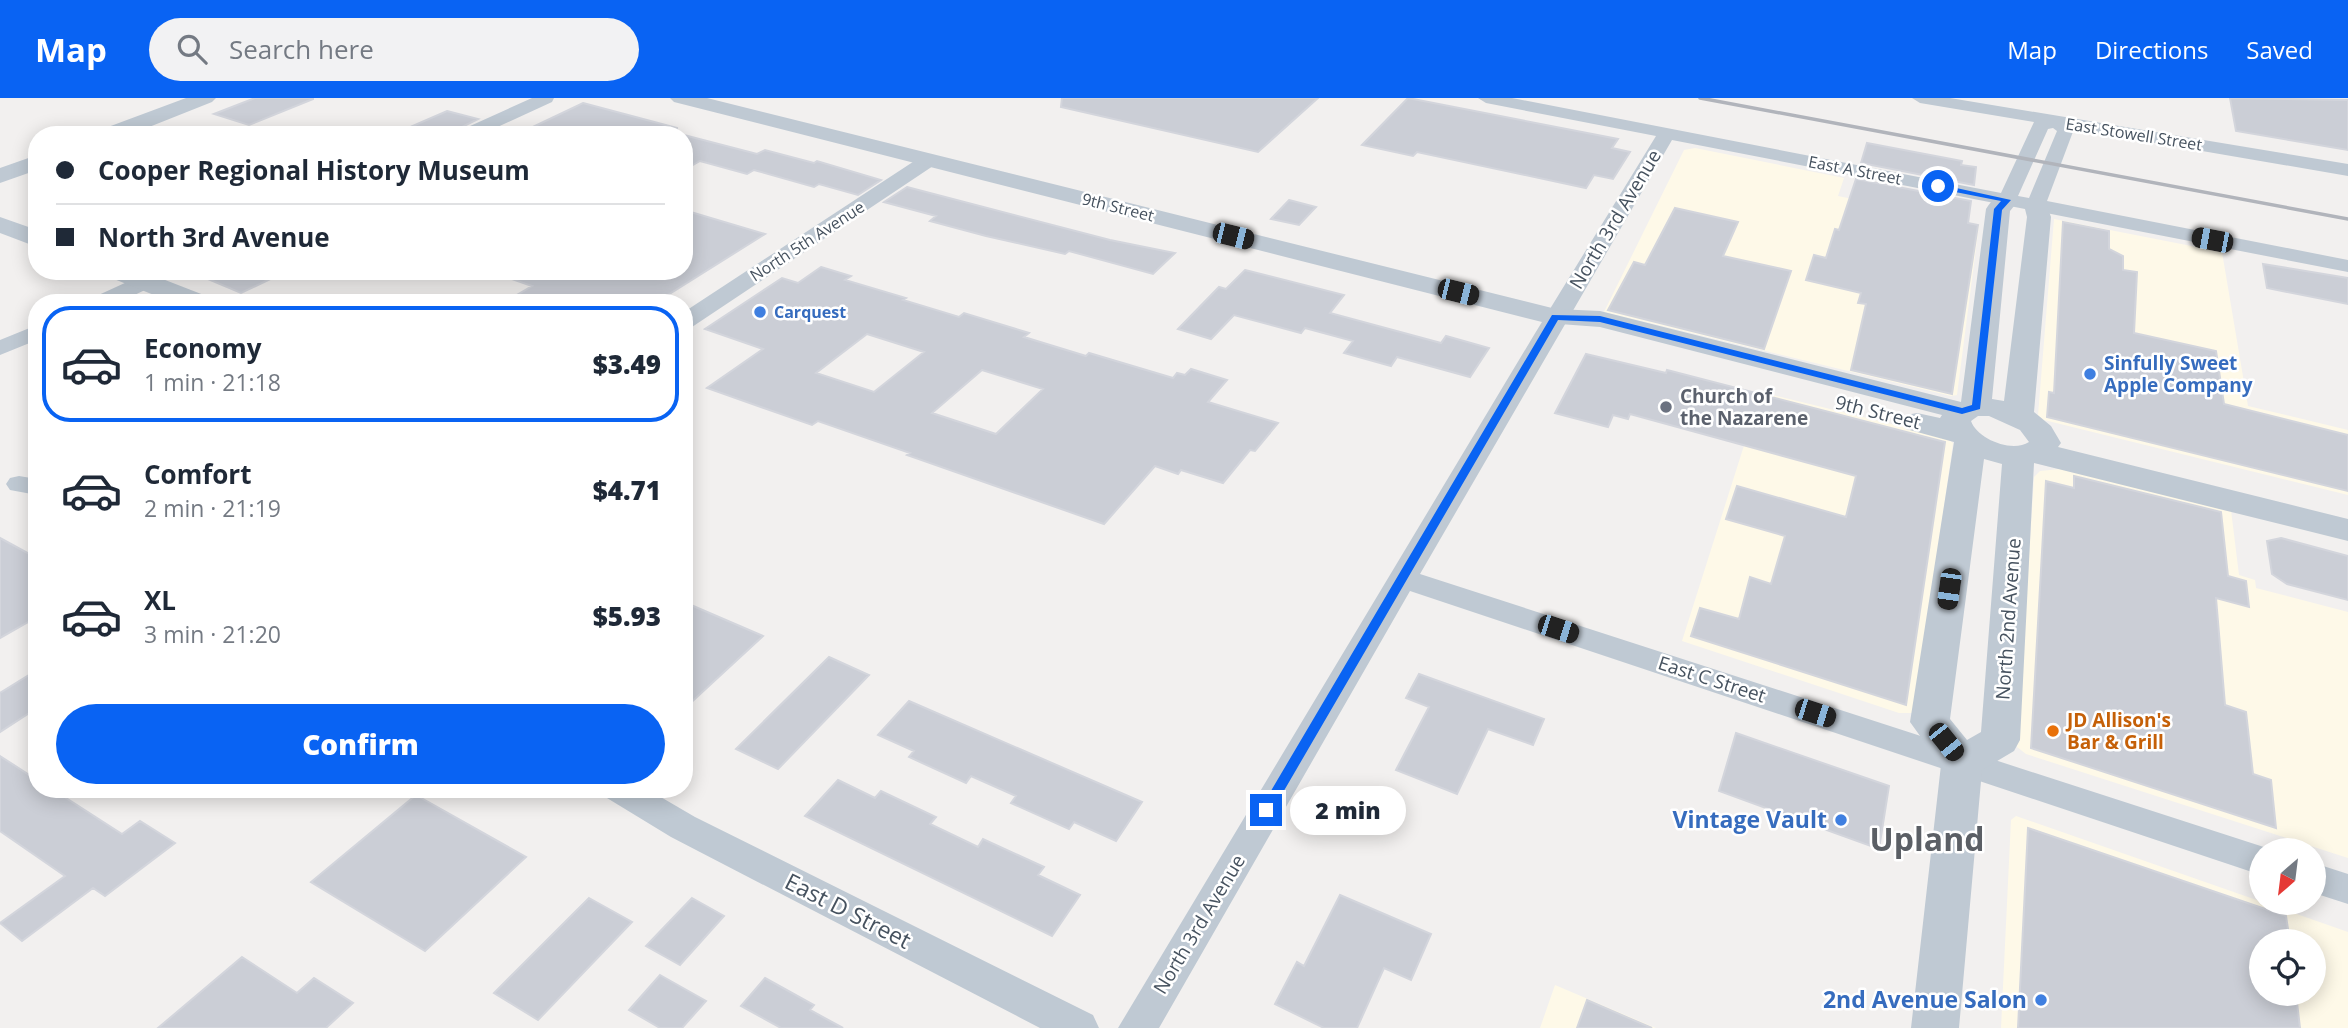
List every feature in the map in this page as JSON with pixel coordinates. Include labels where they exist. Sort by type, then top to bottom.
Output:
[{"type":"street","points":[[132,126],[205,98]]},
{"type":"street","points":[[485,126],[546,98]]},
{"type":"street","name":"9th Street","points":[[681,98],[1556,317],[1591,339],[1967,423]]},
{"type":"street","name":"East A Street","points":[[1486,98],[2348,266]]},
{"type":"street","name":"East Stowell Street","points":[[1920,98],[2348,170]]},
{"type":"street","points":[[2056,122],[2062,98]]},
{"type":"street","points":[[1935,1028],[1962,762],[1930,722],[1967,423],[1998,209],[2007,200],[2041,125],[2056,122],[2066,130],[2036,205]]},
{"type":"street","name":"North 3rd Avenue","points":[[1138,1028],[1667,133]]},
{"type":"street","name":"North 5th Avenue","points":[[693,316],[929,160]]},
{"type":"street","points":[[0,176],[28,165]]},
{"type":"street","name":"North 2nd Avenue","points":[[1962,762],[2000,740],[2029,438],[2039,217],[2036,205]]},
{"type":"street","points":[[0,224],[28,235]]},
{"type":"street","points":[[120,294],[150,280]]},
{"type":"street","points":[[162,280],[184,294]]},
{"type":"street","points":[[0,348],[28,336]]},
{"type":"street","points":[[1967,423],[1997,409],[2029,438],[2348,530]]},
{"type":"street","points":[[1967,423],[1990,450],[2029,438],[2348,505]]},
{"type":"street","name":"East C Street","points":[[1402,578],[2249,856]]},
{"type":"street","name":"East D Street","points":[[634,798],[683,827],[1079,1028]]},
{"type":"street","points":[[2326,882],[2348,889]]},
{"type":"shaded area","points":[[1695,148],[1844,178],[1838,196],[1979,225],[1957,395],[1951,396],[1604,312],[1684,150]]},
{"type":"shaded area","points":[[2054,219],[2222,252],[2248,406],[2348,430],[2348,495],[2044,420],[2038,415]]},
{"type":"shaded area","points":[[1761,392],[1945,437],[1953,443],[1913,713],[1899,713],[1682,641]]},
{"type":"shaded area","points":[[2070,468],[2231,510],[2239,575],[2255,580],[2256,588],[2348,612],[2348,858],[2326,851],[2326,838],[2286,838],[2026,754],[2017,747],[2034,477],[2040,471]]},
{"type":"shaded area","points":[[2016,816],[2249,897],[2249,915],[2299,915],[2348,932],[2348,1028],[2001,1028],[2011,820]]},
{"type":"shaded area","points":[[1555,985],[1656,1028],[1540,1028]]},
{"type":"building","points":[[255,98],[313,99],[249,125],[214,114]]},
{"type":"building","points":[[1062,98],[1318,98],[1258,152],[1061,107]]},
{"type":"building","points":[[1408,98],[1618,139],[1612,148],[1630,152],[1613,179],[1594,175],[1586,188],[1417,152],[1413,156],[1362,145]]},
{"type":"building","points":[[2230,98],[2348,100],[2348,150],[2236,131]]},
{"type":"building","points":[[583,103],[669,126],[535,126]]},
{"type":"building","points":[[447,111],[478,119],[464,126],[413,126]]},
{"type":"building","points":[[693,137],[757,154],[765,150],[814,163],[817,161],[881,180],[858,195],[819,184],[814,187],[754,170],[747,174],[700,161],[693,165]]},
{"type":"building","points":[[1867,143],[1962,161],[1961,165],[1976,167],[1974,185],[1861,163]]},
{"type":"building","points":[[1856,179],[1971,201],[1968,223],[1978,225],[1952,394],[1851,370],[1866,304],[1858,303],[1861,293],[1806,280],[1814,255],[1826,258],[1835,229],[1839,230]]},
{"type":"building","points":[[907,187],[1110,240],[1175,253],[1153,274],[1069,251],[1065,254],[986,236],[930,221],[936,216],[884,202]]},
{"type":"building","points":[[1289,200],[1316,207],[1299,225],[1271,219]]},
{"type":"building","points":[[1675,208],[1738,222],[1723,256],[1791,271],[1764,349],[1608,310],[1634,262],[1645,265]]},
{"type":"building","points":[[693,213],[765,234],[693,279]]},
{"type":"building","points":[[2063,222],[2109,231],[2109,249],[2123,256],[2123,270],[2137,272],[2134,333],[2216,351],[2224,404],[2348,435],[2348,491],[2047,417],[2049,392],[2054,393]]},
{"type":"building","points":[[2263,264],[2348,278],[2348,304],[2267,288]]},
{"type":"building","points":[[821,267],[851,276],[845,280],[906,298],[903,300],[959,317],[964,313],[1029,333],[1024,337],[1086,356],[1089,353],[1173,378],[1177,373],[1185,375],[1191,369],[1227,380],[1208,402],[1278,423],[1255,451],[1250,450],[1223,483],[1181,470],[1178,474],[1155,466],[1104,524],[818,421],[812,425],[707,388],[763,349],[705,329],[782,278],[798,283]],"holes":[[[867,334],[924,352],[874,392],[816,373]],[[982,370],[1043,389],[996,434],[932,413]]]},
{"type":"building","points":[[1245,270],[1344,295],[1330,313],[1441,343],[1446,336],[1489,348],[1470,377],[1397,357],[1391,366],[1344,353],[1353,341],[1305,328],[1301,333],[1234,315],[1211,339],[1178,329],[1219,287],[1226,289]]},
{"type":"building","points":[[210,280],[268,280],[241,293]]},
{"type":"building","points":[[515,280],[692,280],[669,294],[518,294],[532,286]]},
{"type":"building","points":[[1586,354],[1666,373],[1667,370],[1945,442],[1906,705],[1691,636],[1700,608],[1739,619],[1750,577],[1771,584],[1785,536],[1726,519],[1737,486],[1846,517],[1856,476],[1630,414],[1628,419],[1613,415],[1608,427],[1555,413]]},
{"type":"building","points":[[2074,476],[2221,512],[2228,576],[2246,581],[2249,607],[2216,598],[2225,705],[2246,712],[2253,774],[2271,780],[2276,828],[2031,748],[2046,481],[2074,488]]},
{"type":"building","points":[[0,538],[28,553],[28,622],[0,638]]},
{"type":"building","points":[[2281,538],[2348,556],[2348,600],[2287,584],[2272,574],[2267,541]]},
{"type":"building","points":[[693,606],[763,636],[693,701]]},
{"type":"building","points":[[829,657],[869,675],[778,769],[736,749]]},
{"type":"building","points":[[1419,674],[1544,719],[1533,745],[1488,729],[1457,794],[1396,770],[1429,707],[1406,698]]},
{"type":"building","points":[[28,676],[28,714],[0,732],[0,693]]},
{"type":"building","points":[[909,701],[1142,802],[1116,841],[1074,822],[1069,829],[1011,803],[1016,796],[971,776],[966,783],[909,757],[914,751],[878,735]]},
{"type":"building","name":"Vintage Vault","points":[[1736,733],[1889,786],[1879,849],[1719,791]]},
{"type":"building","points":[[0,756],[28,774],[28,798],[66,798],[122,834],[140,821],[175,843],[105,896],[93,888],[22,941],[0,923],[65,876],[0,831]]},
{"type":"building","points":[[838,780],[875,798],[881,791],[936,817],[930,824],[978,847],[983,839],[1044,867],[1038,875],[1080,895],[1052,936],[805,816]]},
{"type":"building","points":[[412,798],[421,798],[526,857],[425,951],[311,882]]},
{"type":"building","points":[[2028,828],[2249,903],[2249,915],[2286,916],[2288,929],[2249,929],[2249,1006],[2297,1006],[2300,1028],[2018,1028]]},
{"type":"building","points":[[1340,895],[1431,934],[1411,980],[1384,968],[1357,1028],[1324,1028],[1275,1004],[1297,962],[1304,966]]},
{"type":"building","points":[[589,898],[632,922],[538,1020],[494,993]]},
{"type":"building","points":[[692,898],[724,916],[680,965],[646,946]]},
{"type":"building","points":[[242,957],[297,993],[314,978],[353,1003],[326,1028],[158,1028]]},
{"type":"building","points":[[660,975],[706,1001],[682,1028],[660,1028],[629,1010]]},
{"type":"building","points":[[765,978],[814,1005],[810,1010],[843,1028],[781,1028],[741,1006]]},
{"type":"building","points":[[1587,1000],[1652,1028],[1577,1028]]},
{"type":"railway","points":[[1700,98],[2348,219]]},
{"type":"place","name":"Carquest","points":[[760,312]]},
{"type":"place","name":"Sinfully Sweet Apple Company","points":[[2090,374]]},
{"type":"place","name":"Church of the Nazarene","points":[[1666,407]]},
{"type":"place","name":"JD Allison's Bar & Grill","points":[[2053,731]]},
{"type":"place","name":"Vintage Vault","points":[[1841,820]]},
{"type":"place","name":"2nd Avenue Salon","points":[[2041,1000]]},
{"type":"district","name":"Upland","points":[[1927,840]]},
{"type":"route","points":[[1266,810],[1556,317],[1600,319],[1962,411],[1976,407],[1998,209],[2007,200],[1938,186]]}]
